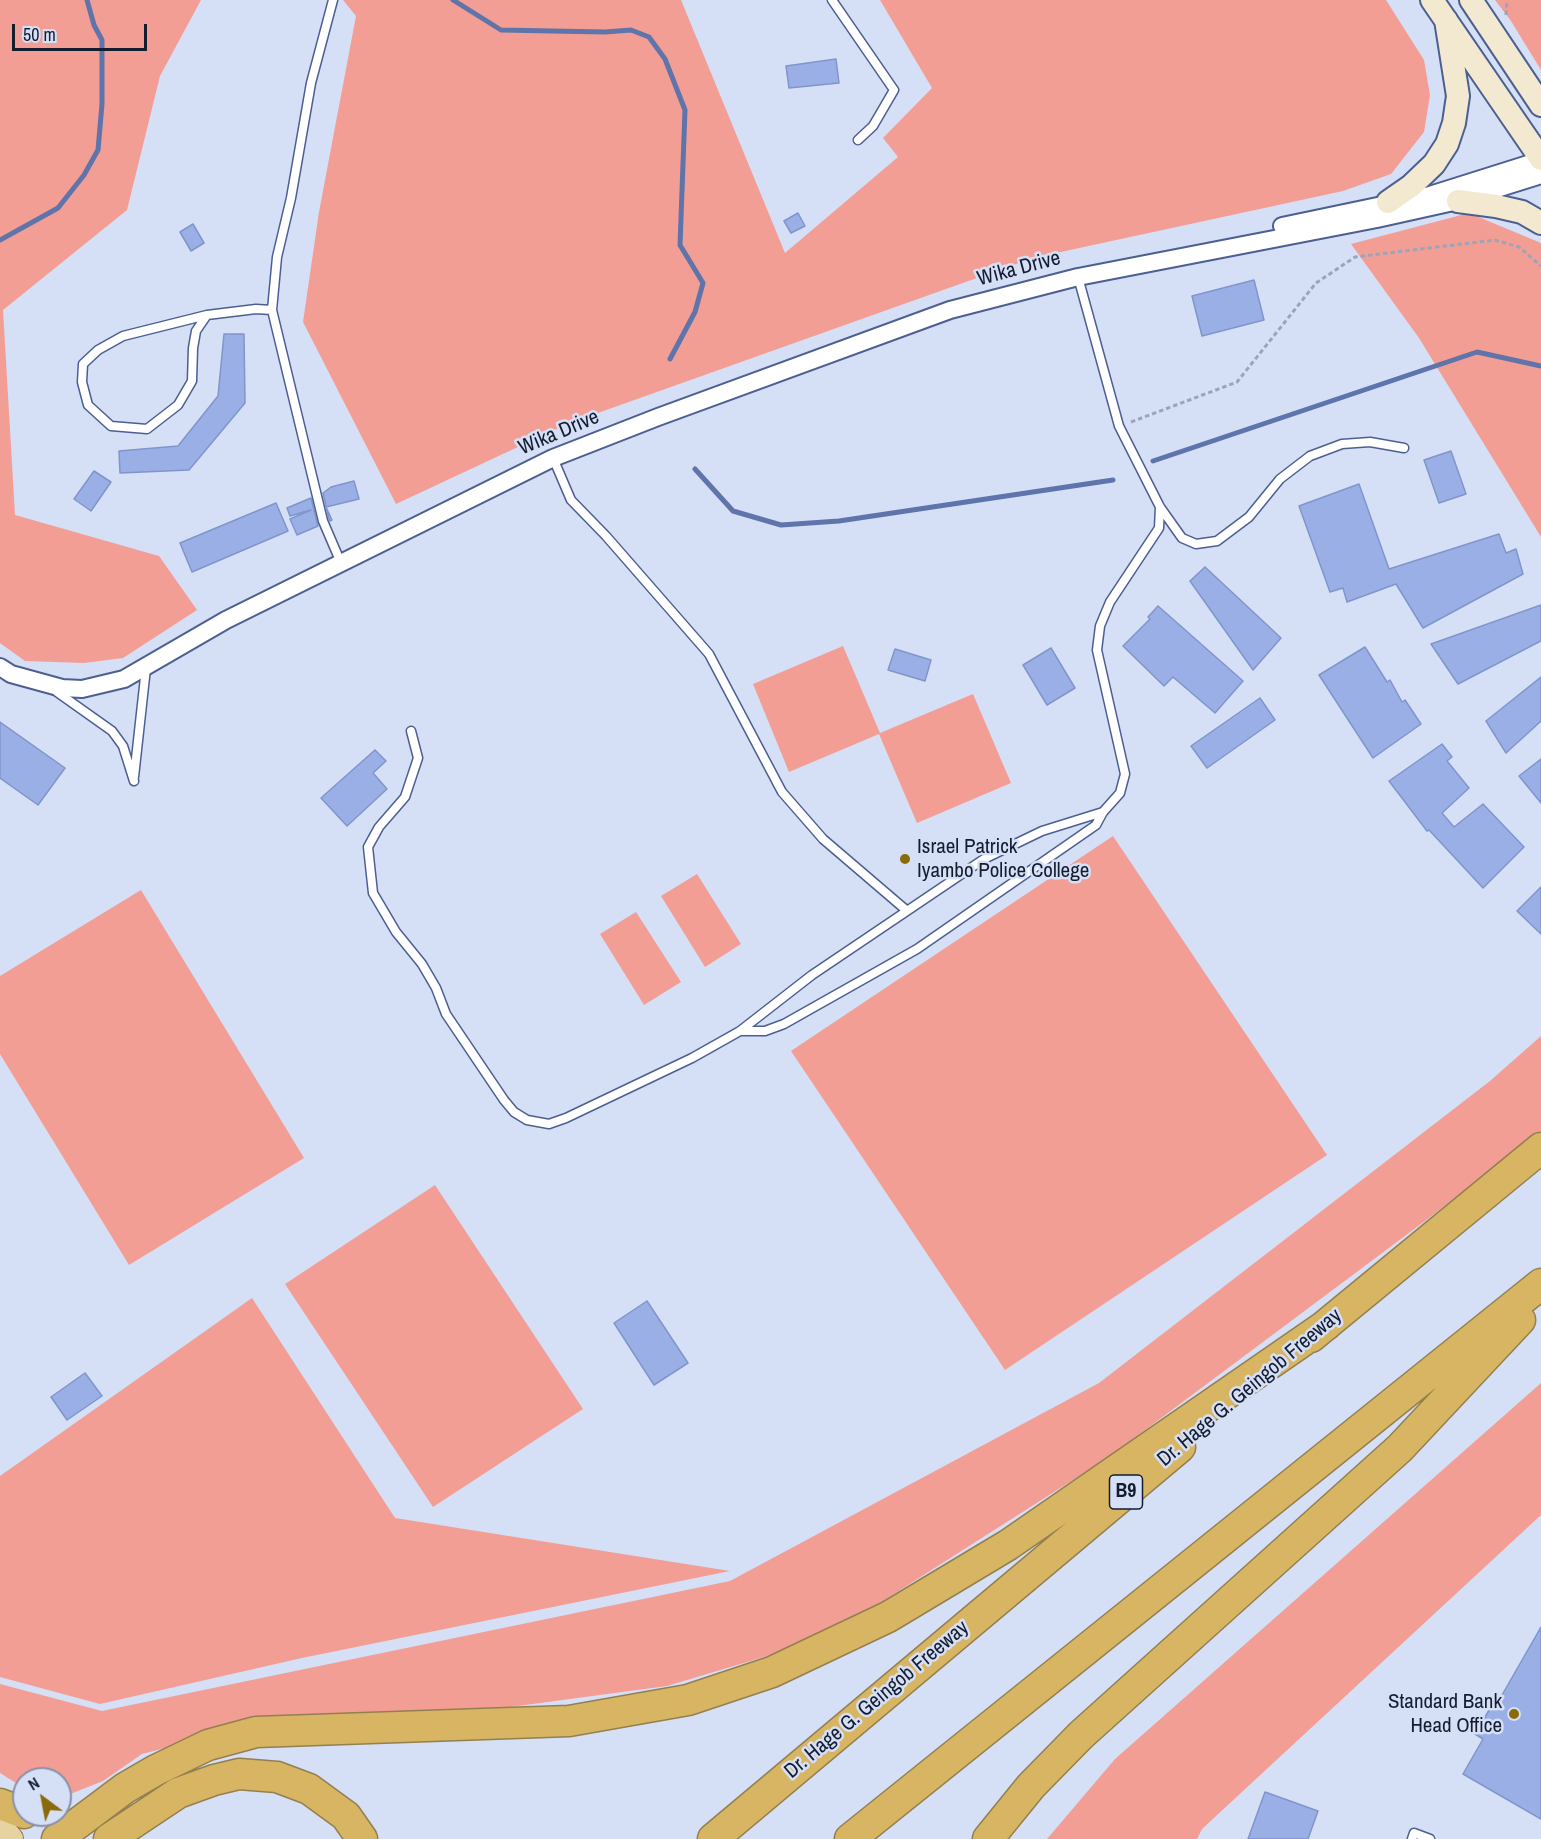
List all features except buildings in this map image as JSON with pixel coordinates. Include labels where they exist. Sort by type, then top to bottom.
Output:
[{"type":"highway","name":"Dr. Hage G. Geingob Freeway","points":[[713,1839],[978,1614],[1541,1148]]},
{"type":"highway","points":[[850,1839],[1541,1284]]},
{"type":"highway","points":[[988,1839],[1030,1786],[1081,1735],[1400,1448],[1541,1299]]},
{"type":"highway","points":[[57,1839],[125,1788],[156,1770],[208,1745],[256,1732],[568,1721],[688,1700],[772,1672],[888,1617],[1008,1545],[1326,1325]]},
{"type":"highway","points":[[109,1839],[178,1794],[214,1780],[239,1774],[277,1777],[309,1789],[346,1816],[362,1839]]},
{"type":"highway","points":[[72,1808],[125,1788]]},
{"type":"main road","points":[[1432,0],[1541,159]]},
{"type":"main road","points":[[1471,0],[1541,105]]},
{"type":"main road","points":[[1388,202],[1411,186],[1434,164],[1447,144],[1454,123],[1458,96],[1446,20]]},
{"type":"main road","points":[[1458,201],[1496,206],[1522,213],[1541,222]]},
{"type":"main road","points":[[0,1827],[10,1839]]},
{"type":"street","name":"Wika Drive","points":[[1163,259],[1214,242],[1451,189],[1541,159]]},
{"type":"street","name":"Wika Drive","points":[[0,666],[11,674],[45,683],[82,689],[105,686],[146,667],[226,620],[553,458],[950,310],[1078,277],[1458,201],[1541,174]]},
{"type":"lane","points":[[333,0],[311,83],[291,198],[277,257],[272,310],[323,521],[341,563]]},
{"type":"lane","points":[[832,0],[894,90],[873,126],[858,140]]},
{"type":"lane","points":[[1078,277],[1119,426],[1160,507],[1182,538],[1196,544],[1216,541],[1249,517],[1280,479],[1310,456],[1342,444],[1370,442],[1404,448]]},
{"type":"lane","points":[[207,315],[196,331],[192,381],[178,405],[147,429],[111,426],[88,405],[82,382],[83,364],[98,350],[123,336],[207,315],[256,309],[272,310]]},
{"type":"lane","points":[[553,458],[571,500],[709,654],[782,792],[823,839],[906,910]]},
{"type":"lane","points":[[740,1031],[765,1031],[784,1024],[917,949],[1096,825],[1103,812],[1120,793],[1125,774],[1097,650],[1100,626],[1110,602],[1159,528],[1160,507]]},
{"type":"lane","points":[[45,683],[112,731],[123,746],[134,781],[146,667]]},
{"type":"lane","points":[[411,731],[418,758],[405,797],[379,827],[368,847],[373,893],[396,932],[422,964],[436,988],[446,1014],[514,1112],[527,1120],[549,1124],[567,1118],[692,1058],[740,1031],[813,975],[984,859],[1042,831],[1103,812]]},
{"type":"lane","points":[[1412,1839],[1414,1833],[1430,1839]]},
{"type":"path","points":[[1506,15],[1507,0]]},
{"type":"path","points":[[1119,426],[1238,382],[1316,283],[1355,257],[1495,240],[1519,247],[1541,266]]},
{"type":"shaded area","points":[[0,0],[201,0],[160,76],[127,210],[3,310],[15,515],[159,556],[197,610],[123,658],[84,663],[25,661],[0,643]]},
{"type":"shaded area","points":[[343,0],[681,0],[785,253],[898,157],[883,138],[932,88],[880,0],[1386,0],[1424,60],[1430,95],[1424,132],[1391,174],[1343,191],[1033,258],[567,424],[396,504],[303,322],[319,212],[356,16]]},
{"type":"shaded area","points":[[1495,0],[1541,0],[1541,70],[1511,21]]},
{"type":"shaded area","points":[[1469,213],[1541,243],[1541,537],[1419,338],[1351,244]]},
{"type":"shaded area","points":[[843,646],[880,733],[973,694],[1011,783],[917,823],[879,734],[789,772],[753,684]]},
{"type":"shaded area","points":[[1113,836],[1327,1155],[1005,1370],[791,1051]]},
{"type":"shaded area","points":[[697,874],[741,944],[705,967],[661,896]]},
{"type":"shaded area","points":[[141,890],[304,1158],[129,1265],[0,1054],[0,976]]},
{"type":"shaded area","points":[[636,912],[681,982],[644,1005],[600,934]]},
{"type":"shaded area","points":[[1541,1036],[1541,1131],[1425,1221],[1109,1457],[842,1627],[774,1654],[667,1686],[473,1712],[288,1716],[142,1754],[103,1781],[72,1793],[72,1767],[12,1767],[12,1780],[0,1773],[0,1684],[102,1711],[730,1581],[1099,1383],[1490,1081]]},
{"type":"shaded area","points":[[435,1185],[583,1409],[433,1507],[285,1284]]},
{"type":"shaded area","points":[[252,1298],[395,1518],[730,1571],[302,1658],[100,1704],[0,1677],[0,1476]]},
{"type":"shaded area","points":[[1541,1383],[1541,1515],[1202,1829],[1197,1839],[1047,1839],[1115,1759]]},
{"type":"waterway","points":[[0,240],[58,208],[84,175],[98,150],[102,104],[102,40],[94,25],[87,0]]},
{"type":"waterway","points":[[453,0],[501,30],[605,32],[631,30],[649,37],[665,59],[685,110],[680,245],[703,283],[695,312],[670,359]]},
{"type":"waterway","points":[[1153,461],[1477,352],[1541,366]]},
{"type":"waterway","points":[[695,469],[733,511],[781,525],[839,521],[1113,480]]},
{"type":"place","name":"Israel Patrick Iyambo Police College","points":[[905,859]]},
{"type":"place","name":"Standard Bank Head Office","points":[[1514,1714]]}]
